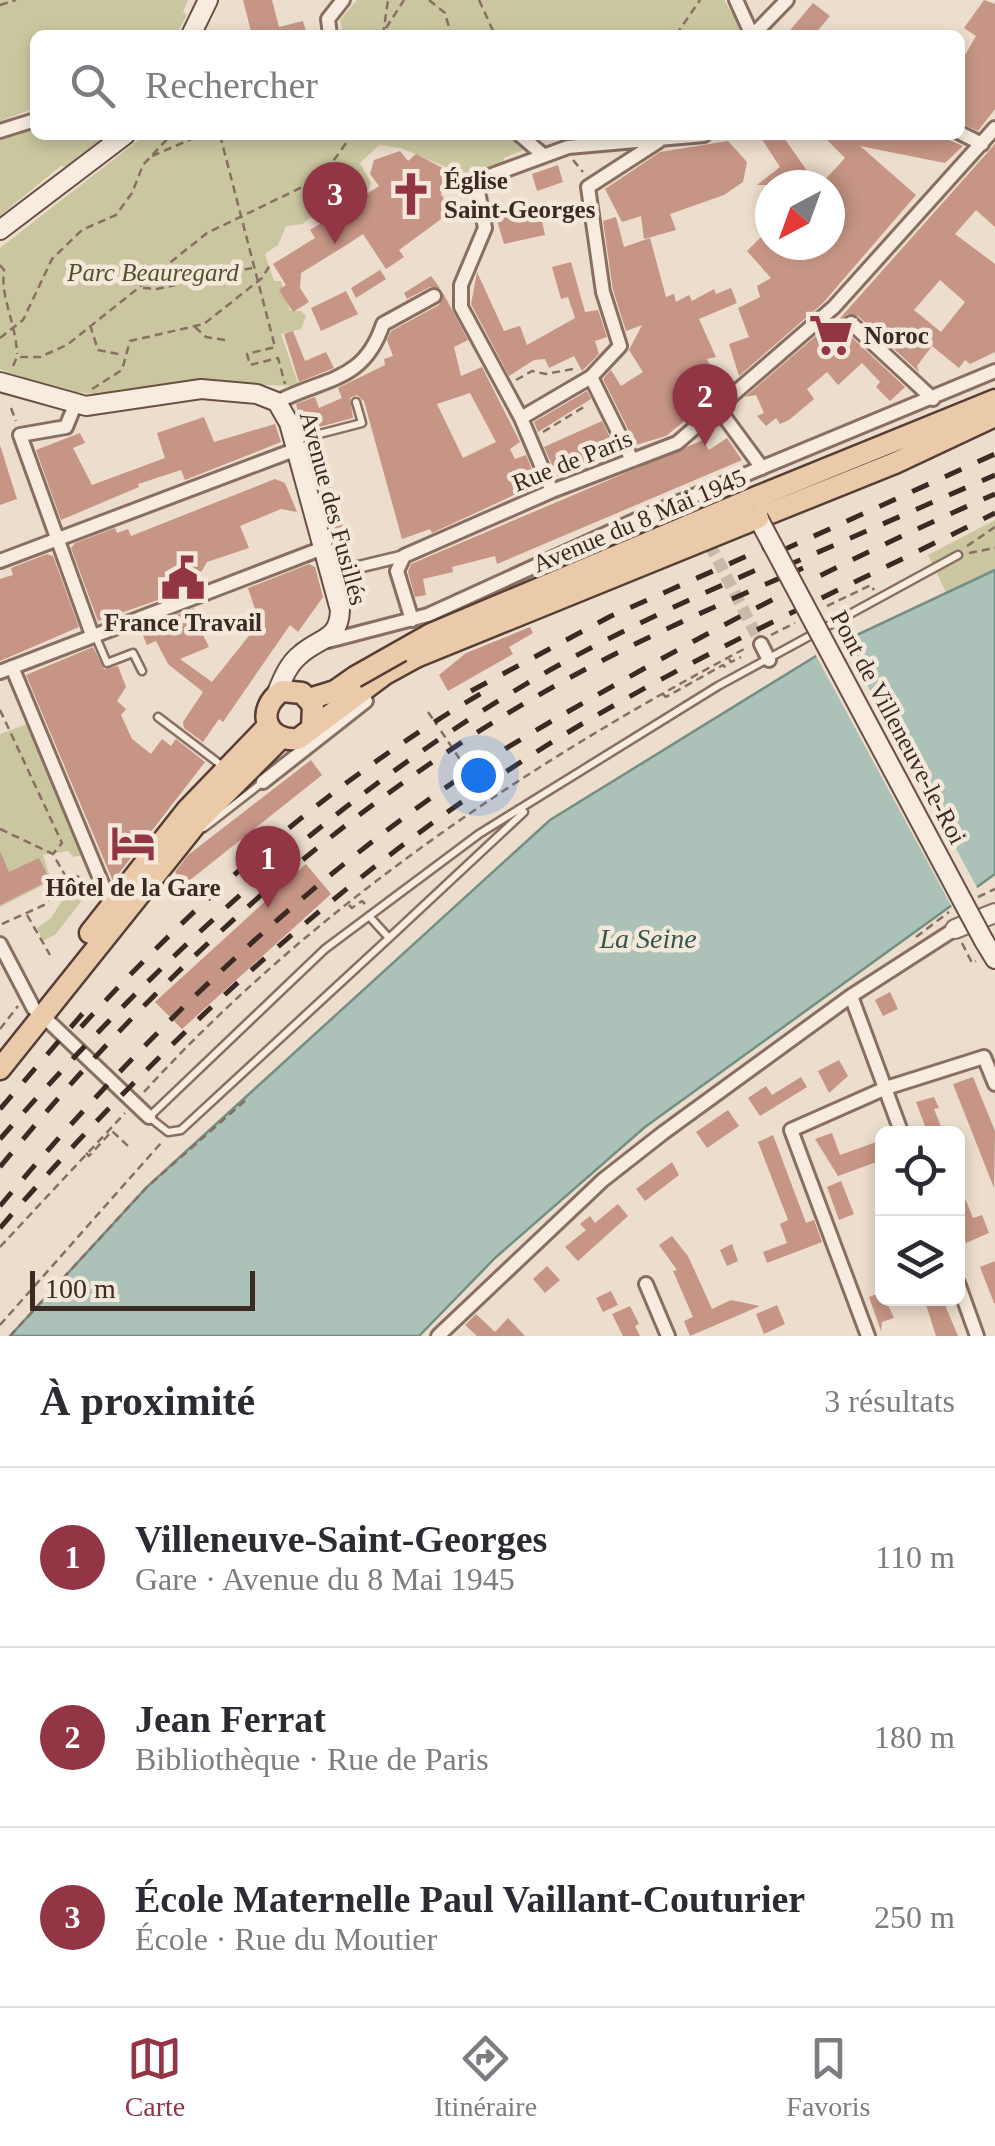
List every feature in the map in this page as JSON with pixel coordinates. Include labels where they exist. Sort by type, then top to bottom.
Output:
[{"type":"main road","points":[[194,30],[208,0]]},
{"type":"main road","points":[[0,230],[118,140]]},
{"type":"main road","points":[[4,379],[81,405],[201,389],[281,393]]},
{"type":"main road","name":"Avenue des Fusillés","points":[[281,393],[340,610],[333,635]]},
{"type":"main road","name":"Avenue du 8 Mai 1945","points":[[0,1050],[39,1013],[185,837],[293,736],[431,634],[754,509],[995,400]]},
{"type":"main road","name":"Avenue du 8 Mai 1945","points":[[754,509],[896,463],[995,416]]},
{"type":"main road","name":"Pont de Villeneuve-le-Roi","points":[[754,509],[995,959]]},
{"type":"main road","points":[[302,652],[305,696],[315,713],[293,736],[266,710],[287,670],[302,652],[333,635]]},
{"type":"main road","name":"Avenue du 8 Mai 1945","points":[[305,696],[360,686]]},
{"type":"main road","points":[[276,695],[305,696]]},
{"type":"main road","name":"Avenue du 8 Mai 1945","points":[[0,1069],[111,905],[226,769],[293,736]]},
{"type":"main road","points":[[955,929],[995,912]]},
{"type":"street","points":[[329,30],[328,19],[343,0]]},
{"type":"street","points":[[736,0],[750,30]]},
{"type":"street","points":[[757,30],[787,0]]},
{"type":"street","points":[[0,130],[30,121]]},
{"type":"street","name":"Rue de Paris","points":[[339,563],[350,570],[404,556],[552,490],[677,443],[834,307],[995,128]]},
{"type":"street","points":[[965,136],[982,144]]},
{"type":"street","points":[[526,140],[542,154]]},
{"type":"street","points":[[552,490],[532,440],[471,329],[458,296],[482,242],[484,228],[476,181],[568,147],[660,140]]},
{"type":"street","points":[[521,418],[586,380],[620,346],[603,292],[588,187],[660,140]]},
{"type":"street","points":[[281,393],[362,365],[376,347],[384,324],[434,296]]},
{"type":"street","points":[[851,323],[933,398]]},
{"type":"street","points":[[333,635],[412,620],[690,506],[762,468],[995,370]]},
{"type":"street","points":[[586,380],[602,397],[632,460]]},
{"type":"street","points":[[81,405],[66,427],[20,435],[93,635]]},
{"type":"street","points":[[718,408],[762,468]]},
{"type":"street","points":[[0,561],[296,445]]},
{"type":"street","points":[[111,905],[6,670],[322,548]]},
{"type":"street","points":[[404,556],[398,571],[412,620]]},
{"type":"street","points":[[763,642],[769,660]]},
{"type":"street","name":"Avenue du 8 Mai 1945","points":[[262,782],[293,736]]},
{"type":"street","points":[[438,1336],[603,1180],[851,996],[955,929]]},
{"type":"street","points":[[0,944],[39,1013],[149,1117]]},
{"type":"street","points":[[851,996],[899,1126]]},
{"type":"street","points":[[868,1336],[792,1130],[886,1088],[984,1057],[995,1084]]},
{"type":"street","points":[[646,1284],[668,1336]]},
{"type":"street","points":[[965,1303],[977,1336]]},
{"type":"lane","points":[[296,445],[362,423],[356,402]]},
{"type":"lane","points":[[536,802],[182,1130],[168,1132],[149,1117],[326,950],[479,834],[732,678],[958,555]]},
{"type":"lane","points":[[93,635],[106,663],[133,653],[142,671]]},
{"type":"lane","points":[[158,717],[226,769]]},
{"type":"lane","name":"Avenue du 8 Mai 1945","points":[[185,837],[202,830],[262,782]]},
{"type":"lane","points":[[369,916],[389,938]]},
{"type":"path","points":[[0,5],[16,0]]},
{"type":"path","points":[[385,28],[388,0]]},
{"type":"path","points":[[385,28],[404,0]]},
{"type":"path","points":[[429,0],[442,8],[449,30]]},
{"type":"path","points":[[479,0],[492,30]]},
{"type":"path","points":[[679,30],[700,0]]},
{"type":"path","points":[[0,338],[28,311],[52,259],[82,230],[116,215],[151,156],[166,140]]},
{"type":"path","points":[[151,156],[189,140]]},
{"type":"path","points":[[221,140],[275,347],[247,354],[250,365],[278,358],[281,393]]},
{"type":"path","points":[[16,357],[50,354],[208,234],[321,178],[348,140]]},
{"type":"path","points":[[568,147],[578,170],[592,175],[596,182]]},
{"type":"path","points":[[0,265],[4,270],[0,285],[16,326],[16,357],[4,379]]},
{"type":"path","points":[[81,405],[89,390],[122,370],[127,343],[204,324],[256,282],[270,265]]},
{"type":"path","points":[[141,288],[157,290],[253,268]]},
{"type":"path","points":[[90,323],[98,350],[124,355]]},
{"type":"path","points":[[194,326],[206,338],[224,340]]},
{"type":"path","points":[[504,386],[532,372],[546,374],[571,366],[586,380]]},
{"type":"path","points":[[532,440],[602,397]]},
{"type":"path","points":[[11,408],[16,422]]},
{"type":"path","points":[[958,555],[995,527]]},
{"type":"path","points":[[958,555],[995,548]]},
{"type":"path","points":[[827,606],[872,584]]},
{"type":"path","points":[[763,642],[799,621]]},
{"type":"path","points":[[136,1100],[236,997],[348,903],[607,723],[746,648]]},
{"type":"path","points":[[728,658],[731,662],[741,657]]},
{"type":"path","points":[[662,693],[666,697],[724,665],[732,678]]},
{"type":"path","points":[[0,710],[62,844],[52,854]]},
{"type":"path","points":[[428,712],[437,725]]},
{"type":"path","points":[[441,731],[473,779],[470,781]]},
{"type":"path","points":[[0,829],[52,854],[67,878]]},
{"type":"path","points":[[2,924],[44,905],[67,878],[77,876],[91,886]]},
{"type":"path","points":[[348,903],[352,908],[361,902]]},
{"type":"path","points":[[26,914],[50,955]]},
{"type":"path","points":[[955,929],[972,963],[977,960],[970,947]]},
{"type":"path","points":[[312,932],[318,940]]},
{"type":"path","points":[[0,1029],[11,1016]]},
{"type":"path","points":[[10,1336],[147,1187],[246,1099]]},
{"type":"path","points":[[0,1247],[126,1111]]},
{"type":"path","points":[[85,1152],[89,1156],[112,1132],[128,1146]]},
{"type":"path","points":[[0,1325],[168,1132]]},
{"type":"green space","points":[[0,0],[188,0],[183,12],[187,15],[179,30],[30,30],[30,110],[0,121]]},
{"type":"green space","points":[[357,0],[724,0],[742,30],[343,30],[340,20]]},
{"type":"green space","points":[[30,130],[30,140],[102,140],[67,167],[61,166],[0,216],[0,139]]},
{"type":"green space","name":"Parc Beauregard","points":[[139,140],[514,140],[526,149],[504,158],[504,162],[462,174],[401,148],[379,145],[360,163],[371,183],[367,192],[348,199],[333,195],[303,224],[286,226],[278,245],[265,254],[274,281],[281,281],[290,311],[301,311],[306,316],[301,329],[281,334],[299,386],[182,382],[106,395],[54,390],[0,369],[0,248]]},
{"type":"green space","points":[[995,520],[995,570],[946,592],[928,555]]},
{"type":"green space","points":[[27,724],[84,855],[73,857],[68,851],[43,855],[51,881],[0,907],[0,734]]},
{"type":"green space","points":[[90,890],[55,935],[43,941],[37,928],[51,918],[67,893]]},
{"type":"water","name":"La Seine","points":[[995,570],[995,874],[645,1127],[495,1258],[419,1336],[10,1336],[147,1187],[550,820],[829,648]]},
{"type":"pier","points":[[841,637],[979,891],[953,909],[814,652]]},
{"type":"building","points":[[243,0],[272,0],[279,27],[303,21],[306,30],[251,30]]},
{"type":"building","points":[[984,0],[995,4],[995,109],[978,131],[965,125],[965,55],[976,36],[964,28]]},
{"type":"building","points":[[813,3],[830,16],[818,30],[790,30]]},
{"type":"building","points":[[762,140],[786,140],[806,170],[776,170],[780,167]]},
{"type":"building","points":[[827,140],[949,140],[963,146],[945,163],[860,146],[916,195],[823,303],[739,376],[729,344],[749,337],[738,308],[760,297],[757,286],[771,278],[755,260],[845,260],[845,170],[834,170],[845,158]]},
{"type":"building","points":[[728,141],[747,162],[743,182],[724,195],[670,214],[676,230],[644,239],[641,216],[622,222],[605,189],[660,152]]},
{"type":"building","points":[[995,144],[995,227],[976,210],[955,234],[995,264],[995,352],[970,364],[965,360],[959,368],[932,346],[917,366],[919,372],[858,316],[847,314],[841,322],[844,330],[905,387],[890,401],[876,387],[880,382],[862,363],[838,385],[827,372],[807,389],[814,399],[789,420],[780,424],[776,418],[766,426],[757,416],[764,413],[756,395],[745,397],[832,322],[834,325]],"holes":[[[940,280],[965,302],[941,332],[914,310]]]},
{"type":"building","points":[[400,151],[408,161],[416,154],[454,174],[441,194],[450,208],[448,214],[399,250],[404,257],[386,269],[363,234],[301,273],[300,288],[309,302],[293,312],[279,290],[286,285],[273,264],[315,238],[310,230],[379,186],[370,174],[374,160]]},
{"type":"building","points":[[558,165],[563,182],[537,191],[532,174]]},
{"type":"building","points":[[512,206],[518,222],[541,216],[545,235],[504,244],[495,214]]},
{"type":"building","points":[[616,217],[624,247],[650,238],[666,297],[674,294],[676,302],[689,295],[692,301],[714,289],[716,294],[731,288],[737,303],[699,319],[716,357],[707,359],[722,390],[666,436],[636,445],[603,379],[611,370],[621,386],[643,372],[629,350],[642,325],[626,331],[613,290],[603,221]]},
{"type":"building","points":[[755,243],[755,260],[747,251]]},
{"type":"building","points":[[571,262],[585,312],[598,310],[607,337],[595,341],[599,354],[582,371],[574,356],[549,368],[545,359],[534,360],[509,376],[471,304],[477,272],[504,331],[520,326],[527,345],[575,318],[568,297],[561,299],[552,267]]},
{"type":"building","points":[[380,270],[386,279],[356,298],[351,288]]},
{"type":"building","points":[[431,276],[440,288],[430,287],[407,299],[404,293]]},
{"type":"building","points":[[346,291],[358,314],[321,331],[311,308]]},
{"type":"building","points":[[443,293],[468,340],[454,347],[461,376],[482,367],[520,442],[510,449],[515,459],[526,455],[538,484],[432,533],[430,529],[402,539],[364,401],[357,395],[350,398],[353,418],[304,431],[296,404],[315,397],[319,408],[342,398],[338,388],[385,365],[384,359],[393,356],[387,340],[391,331],[439,305]],"holes":[[[470,393],[496,442],[463,458],[437,404]]]},
{"type":"building","points":[[293,331],[305,361],[326,352],[334,368],[299,382],[284,334]]},
{"type":"building","points":[[587,391],[591,399],[538,432],[534,422]]},
{"type":"building","points":[[204,417],[214,442],[275,424],[281,442],[185,480],[181,470],[138,484],[139,487],[61,520],[36,450],[80,433],[85,443],[73,448],[92,485],[165,458],[157,433]]},
{"type":"building","points":[[602,421],[617,452],[557,476],[544,447]]},
{"type":"building","points":[[727,438],[742,460],[497,564],[495,556],[423,579],[426,595],[415,597],[408,572],[411,564],[703,440],[709,450]]},
{"type":"building","points":[[0,445],[17,499],[0,505]]},
{"type":"building","points":[[322,460],[346,534],[340,538],[333,538],[313,462]]},
{"type":"building","points":[[275,479],[285,483],[297,512],[281,509],[240,526],[249,548],[207,562],[192,588],[98,621],[71,548],[75,543],[115,528],[117,533],[128,529],[131,536]]},
{"type":"building","points":[[47,554],[53,556],[79,627],[0,661],[0,579],[13,575],[11,568]]},
{"type":"building","points":[[309,564],[315,567],[323,597],[298,632],[290,625],[223,722],[219,719],[203,742],[184,728],[183,722],[203,692],[168,664],[156,641],[147,645],[140,629],[194,608],[193,615],[209,647],[180,659],[212,682],[260,622],[251,616],[255,609],[248,588]]},
{"type":"building","points":[[530,627],[533,633],[509,647],[513,654],[448,691],[439,675],[466,653]]},
{"type":"building","points":[[93,647],[104,669],[118,666],[126,687],[117,701],[126,709],[121,715],[132,739],[151,754],[162,739],[171,746],[176,739],[205,762],[113,881],[26,675]]},
{"type":"building","points":[[311,760],[322,775],[185,884],[175,872],[188,855]]},
{"type":"building","points":[[0,851],[9,872],[39,858],[50,880],[0,905]]},
{"type":"building","points":[[306,864],[331,894],[182,1029],[155,1002]]},
{"type":"building","points":[[890,992],[898,1009],[883,1016],[875,1000]]},
{"type":"building","points":[[839,1060],[848,1076],[829,1093],[818,1071]]},
{"type":"building","points":[[801,1077],[807,1087],[760,1116],[748,1098],[766,1086],[772,1095]]},
{"type":"building","points":[[973,1077],[995,1131],[994,1188],[953,1084]]},
{"type":"building","points":[[934,1097],[941,1126],[925,1126],[916,1102]]},
{"type":"building","points":[[728,1110],[739,1126],[707,1148],[696,1132]]},
{"type":"building","points":[[832,1133],[840,1155],[875,1142],[875,1163],[838,1176],[815,1139]]},
{"type":"building","points":[[773,1135],[806,1223],[814,1220],[822,1242],[767,1263],[763,1252],[787,1243],[780,1224],[788,1220],[758,1142]]},
{"type":"building","points":[[672,1162],[679,1175],[645,1201],[636,1189]]},
{"type":"building","points":[[841,1181],[854,1214],[839,1220],[827,1187]]},
{"type":"building","points":[[965,1198],[973,1218],[982,1215],[989,1233],[966,1243]]},
{"type":"building","points":[[618,1204],[628,1216],[578,1261],[565,1247],[586,1230],[580,1224],[590,1216],[595,1223]]},
{"type":"building","points":[[672,1236],[688,1256],[712,1309],[731,1300],[760,1306],[690,1336],[684,1321],[693,1317],[673,1271],[677,1270],[659,1245]]},
{"type":"building","points":[[732,1244],[738,1261],[727,1266],[720,1250]]},
{"type":"building","points":[[995,1261],[995,1303],[994,1303],[980,1267]]},
{"type":"building","points":[[547,1266],[560,1280],[545,1293],[533,1279]]},
{"type":"building","points":[[611,1291],[618,1305],[603,1312],[596,1298]]},
{"type":"building","points":[[875,1295],[875,1306],[888,1306],[894,1318],[882,1322],[881,1331],[869,1297]]},
{"type":"building","points":[[777,1305],[785,1324],[764,1334],[756,1314]]},
{"type":"building","points":[[630,1306],[640,1336],[623,1336],[612,1314]]},
{"type":"building","points":[[927,1306],[945,1306],[958,1336],[936,1336]]},
{"type":"building","points":[[476,1314],[495,1332],[508,1318],[525,1336],[477,1336],[465,1325]]},
{"type":"tunnel","points":[[693,512],[761,644]]},
{"type":"railway","points":[[781,551],[995,454]]},
{"type":"railway","points":[[784,567],[995,475]]},
{"type":"railway","points":[[0,1206],[98,1095],[202,990],[311,891],[428,800],[527,736],[719,628],[855,558],[995,494]]},
{"type":"railway","points":[[0,1228],[125,1091],[260,963],[404,844],[479,790],[557,739],[664,678],[995,513]]},
{"type":"railway","points":[[471,691],[611,616],[790,537]]},
{"type":"railway","points":[[0,1139],[61,1071],[189,942],[325,823],[397,769],[550,670],[672,608],[797,552]]},
{"type":"railway","points":[[0,1167],[119,1032],[182,968],[316,849],[387,794],[461,743],[569,678],[668,628],[803,568]]},
{"type":"railway","points":[[81,1027],[173,932],[271,843],[375,762],[487,690]]},
{"type":"railway","points":[[0,1109],[84,1012]]},
{"type":"place","name":"Église Saint-Georges","points":[[411,194]]},
{"type":"place","name":"École Maternelle Paul Vaillant-Couturier","points":[[335,244]]},
{"type":"place","name":"Noroc","points":[[831,335]]},
{"type":"place","name":"Jean Ferrat","points":[[705,446]]},
{"type":"place","name":"France Travail","points":[[183,578]]},
{"type":"place","name":"Hôtel de la Gare","points":[[133,843]]},
{"type":"place","name":"Villeneuve-Saint-Georges","points":[[268,908]]}]
